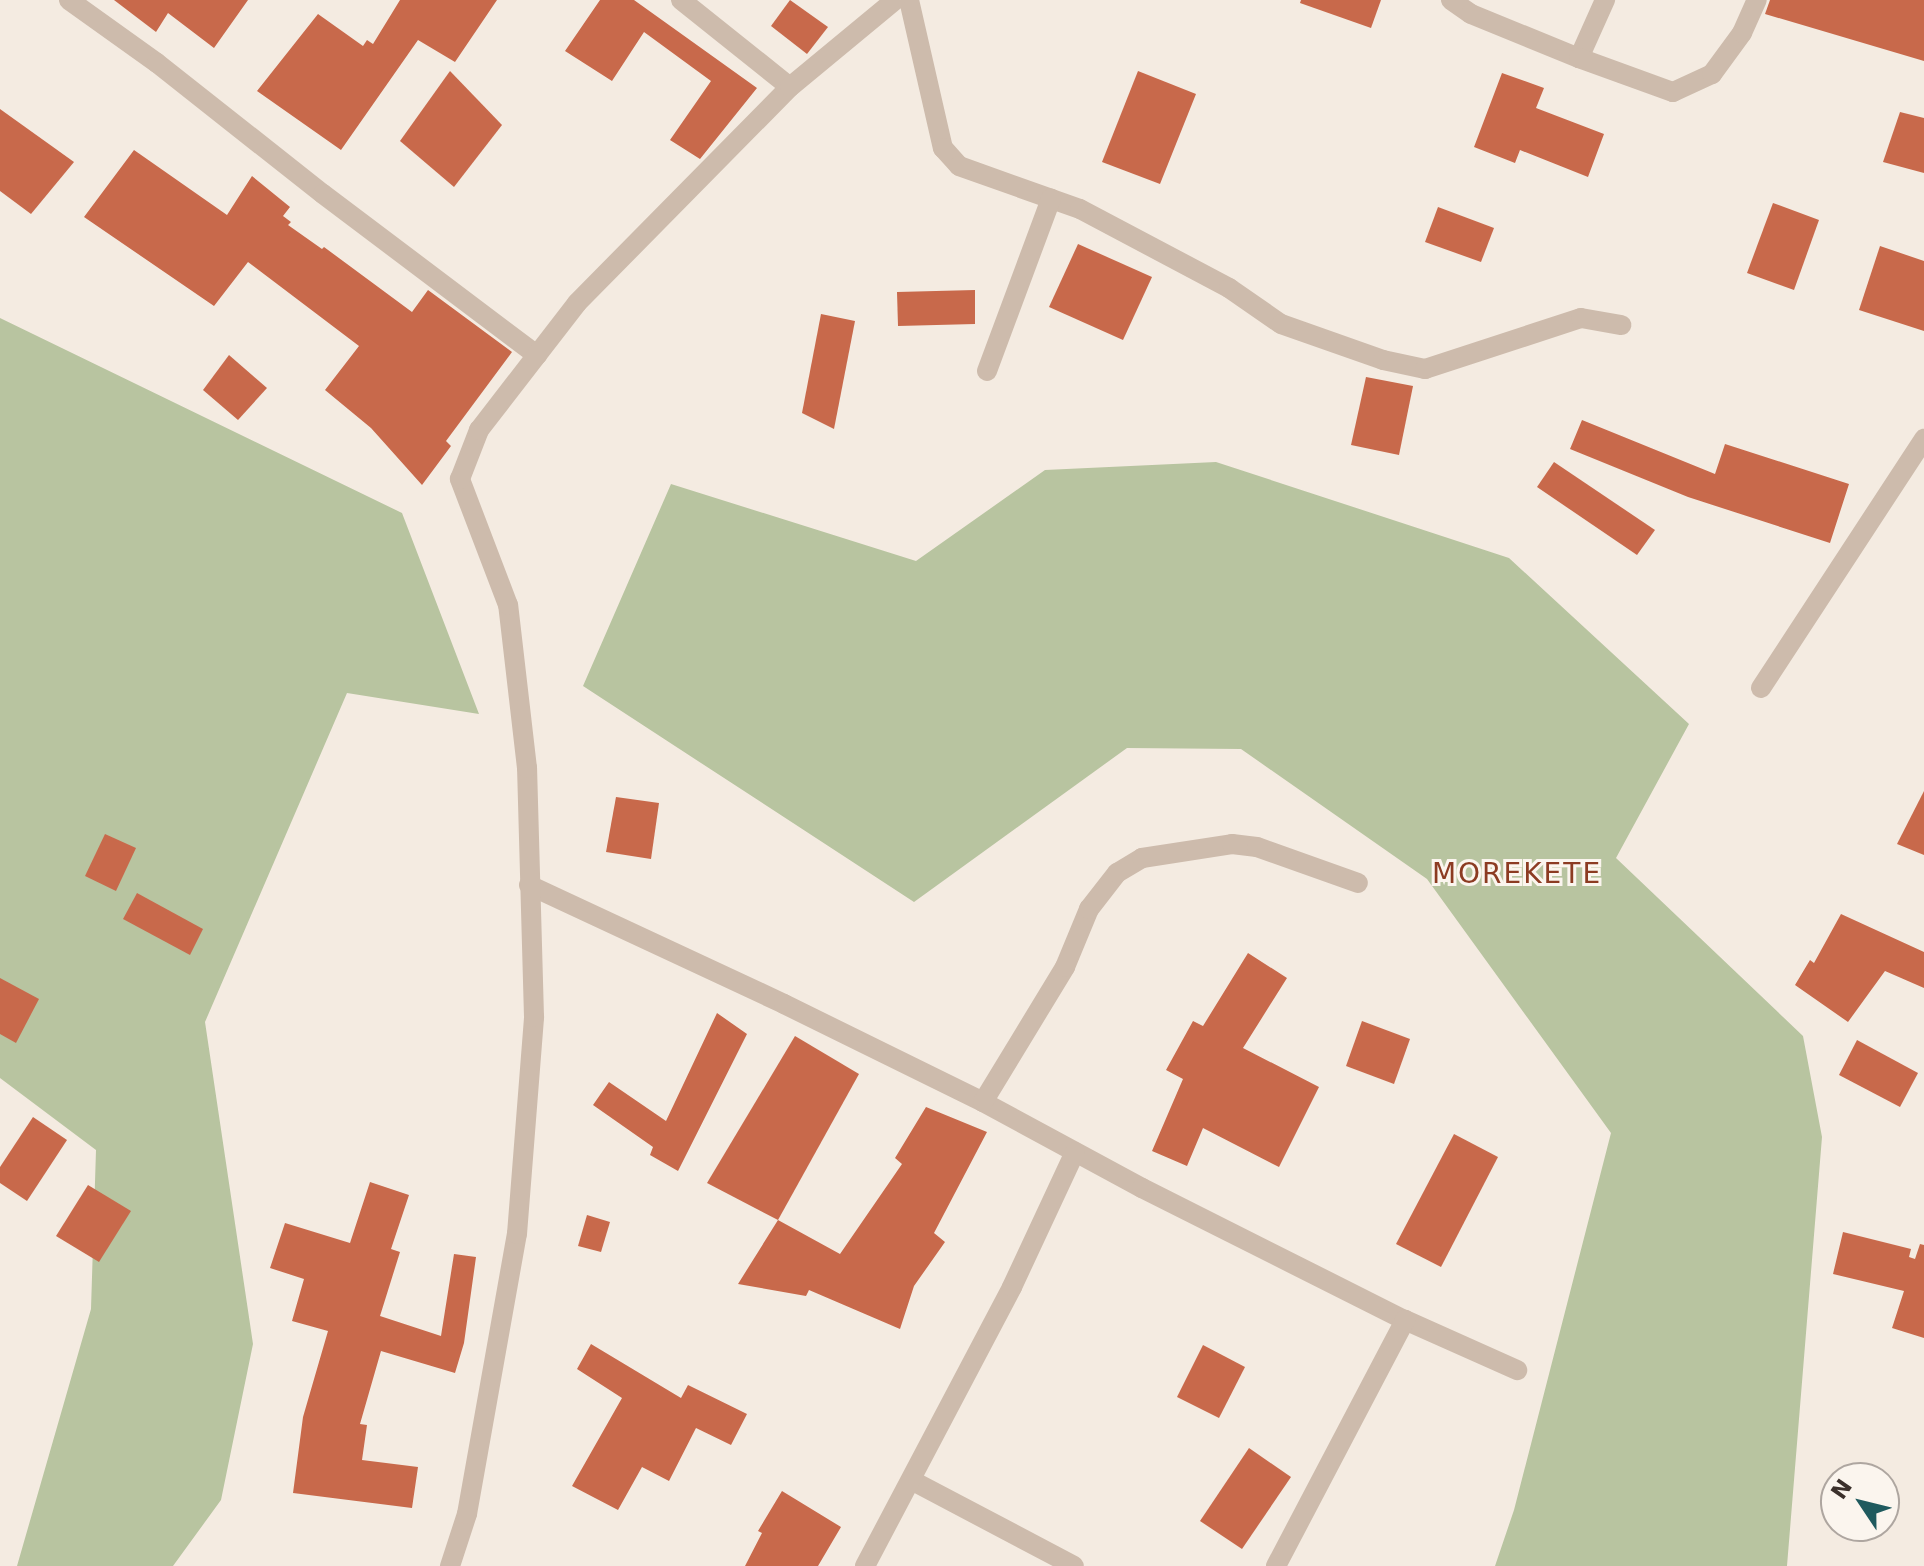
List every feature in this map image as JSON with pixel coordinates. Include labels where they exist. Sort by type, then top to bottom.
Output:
[{"type":"street","points":[[69,0],[157,63],[323,194],[537,355]]},
{"type":"street","points":[[681,0],[790,87]]},
{"type":"street","points":[[450,1566],[467,1514],[517,1234],[534,1017],[527,768],[508,605],[460,479],[479,430],[577,303],[790,87],[895,0]]},
{"type":"street","points":[[909,0],[943,148],[959,166],[1080,209],[1229,288],[1281,324],[1383,360],[1425,369],[1581,318],[1621,325]]},
{"type":"street","points":[[1451,0],[1471,14],[1673,92],[1712,74],[1742,33],[1757,0]]},
{"type":"street","points":[[1579,58],[1605,0]]},
{"type":"street","points":[[987,371],[1051,199]]},
{"type":"street","points":[[1761,688],[1922,446]]},
{"type":"street","points":[[983,1102],[1065,967],[1089,909],[1117,873],[1142,858],[1232,844],[1257,847],[1358,883]]},
{"type":"street","points":[[529,885],[983,1102],[1405,1320],[1517,1370]]},
{"type":"street","points":[[865,1566],[1012,1287],[1075,1152]]},
{"type":"street","points":[[1276,1566],[1405,1320]]},
{"type":"street","points":[[911,1480],[1074,1566]]},
{"type":"green space","points":[[0,318],[402,513],[479,714],[347,693],[205,1022],[253,1344],[221,1500],[173,1566],[17,1566],[91,1309],[96,1150],[0,1078]]},
{"type":"green space","points":[[1216,462],[1509,558],[1689,724],[1616,858],[1803,1036],[1822,1137],[1787,1566],[1495,1566],[1514,1510],[1611,1133],[1427,879],[1241,749],[1127,748],[914,902],[583,686],[671,484],[916,561],[1045,470]]},
{"type":"building","points":[[114,0],[248,0],[214,48],[168,13],[156,32]]},
{"type":"building","points":[[400,0],[497,0],[455,62],[418,40],[341,150],[257,91],[318,14],[363,46],[367,40],[373,44]]},
{"type":"building","points":[[600,0],[634,0],[757,88],[700,159],[670,140],[711,81],[644,32],[612,81],[565,51]]},
{"type":"building","points":[[790,0],[828,27],[807,54],[771,26]]},
{"type":"building","points":[[1301,0],[1381,0],[1371,28],[1300,3]]},
{"type":"building","points":[[1770,0],[1924,0],[1924,61],[1765,14]]},
{"type":"building","points":[[450,71],[502,125],[454,187],[400,141]]},
{"type":"building","points":[[1138,71],[1196,94],[1160,184],[1102,162]]},
{"type":"building","points":[[1502,73],[1544,88],[1536,108],[1604,134],[1588,177],[1520,150],[1515,163],[1474,147]]},
{"type":"building","points":[[0,109],[74,162],[31,214],[0,191]]},
{"type":"building","points":[[1900,112],[1924,118],[1924,173],[1883,162]]},
{"type":"building","points":[[134,150],[227,215],[252,176],[290,207],[283,216],[291,222],[288,225],[322,249],[324,247],[412,312],[428,290],[512,352],[446,441],[451,446],[422,485],[371,428],[325,390],[359,346],[248,262],[214,306],[84,217]]},
{"type":"building","points":[[1773,203],[1819,220],[1794,290],[1747,273]]},
{"type":"building","points":[[1438,207],[1494,228],[1481,262],[1425,242]]},
{"type":"building","points":[[1078,244],[1152,277],[1123,340],[1049,307]]},
{"type":"building","points":[[1880,246],[1924,261],[1924,331],[1859,310]]},
{"type":"building","points":[[975,290],[975,324],[898,326],[897,292]]},
{"type":"building","points":[[821,314],[855,321],[834,429],[802,413]]},
{"type":"building","points":[[229,355],[267,388],[238,420],[203,390]]},
{"type":"building","points":[[1366,377],[1413,386],[1399,455],[1351,445]]},
{"type":"building","points":[[1582,420],[1715,474],[1725,444],[1849,484],[1830,543],[1688,497],[1570,449]]},
{"type":"building","points":[[1554,462],[1655,530],[1637,555],[1537,487]]},
{"type":"building","points":[[1924,791],[1924,855],[1897,844]]},
{"type":"building","points":[[616,797],[659,803],[651,859],[606,852]]},
{"type":"building","points":[[105,834],[136,848],[116,891],[85,876]]},
{"type":"building","points":[[137,893],[203,929],[190,955],[123,919]]},
{"type":"building","points":[[1841,914],[1924,952],[1924,988],[1885,971],[1848,1022],[1795,985],[1810,960],[1814,963]]},
{"type":"building","points":[[1248,953],[1287,978],[1243,1048],[1319,1087],[1279,1167],[1203,1128],[1187,1166],[1152,1151],[1183,1079],[1166,1070],[1193,1021],[1203,1026]]},
{"type":"building","points":[[0,978],[39,999],[16,1043],[0,1034]]},
{"type":"building","points":[[717,1013],[747,1034],[678,1171],[650,1155],[653,1147],[593,1105],[609,1082],[666,1121]]},
{"type":"building","points":[[1362,1021],[1410,1039],[1394,1084],[1346,1066]]},
{"type":"building","points":[[795,1036],[859,1074],[778,1220],[707,1183]]},
{"type":"building","points":[[1857,1040],[1918,1073],[1900,1107],[1839,1075]]},
{"type":"building","points":[[926,1107],[987,1132],[934,1233],[945,1242],[914,1286],[900,1329],[809,1290],[806,1296],[738,1284],[778,1220],[840,1254],[902,1164],[895,1158]]},
{"type":"building","points":[[33,1117],[67,1140],[27,1201],[0,1183],[0,1167]]},
{"type":"building","points":[[1454,1134],[1498,1157],[1441,1267],[1396,1244]]},
{"type":"building","points":[[370,1182],[409,1195],[391,1249],[400,1252],[380,1316],[441,1336],[454,1254],[476,1257],[464,1343],[455,1373],[381,1351],[360,1424],[367,1425],[362,1460],[418,1467],[412,1508],[293,1493],[303,1417],[328,1331],[292,1321],[304,1279],[270,1268],[285,1223],[350,1243]]},
{"type":"building","points":[[88,1185],[131,1211],[99,1262],[56,1236]]},
{"type":"building","points":[[587,1215],[610,1222],[601,1252],[578,1246]]},
{"type":"building","points":[[1843,1232],[1911,1249],[1909,1257],[1915,1259],[1920,1244],[1924,1245],[1924,1338],[1892,1328],[1904,1291],[1833,1274]]},
{"type":"building","points":[[591,1344],[681,1398],[688,1385],[747,1414],[731,1445],[696,1428],[669,1481],[642,1467],[618,1510],[572,1486],[622,1398],[577,1369]]},
{"type":"building","points":[[1203,1345],[1245,1367],[1219,1418],[1177,1397]]},
{"type":"building","points":[[1249,1448],[1291,1477],[1242,1549],[1200,1521]]},
{"type":"building","points":[[782,1491],[841,1527],[818,1566],[745,1566],[762,1533],[758,1531]]},
{"type":"district","name":"MOREKETE","points":[[1517,874]]}]
